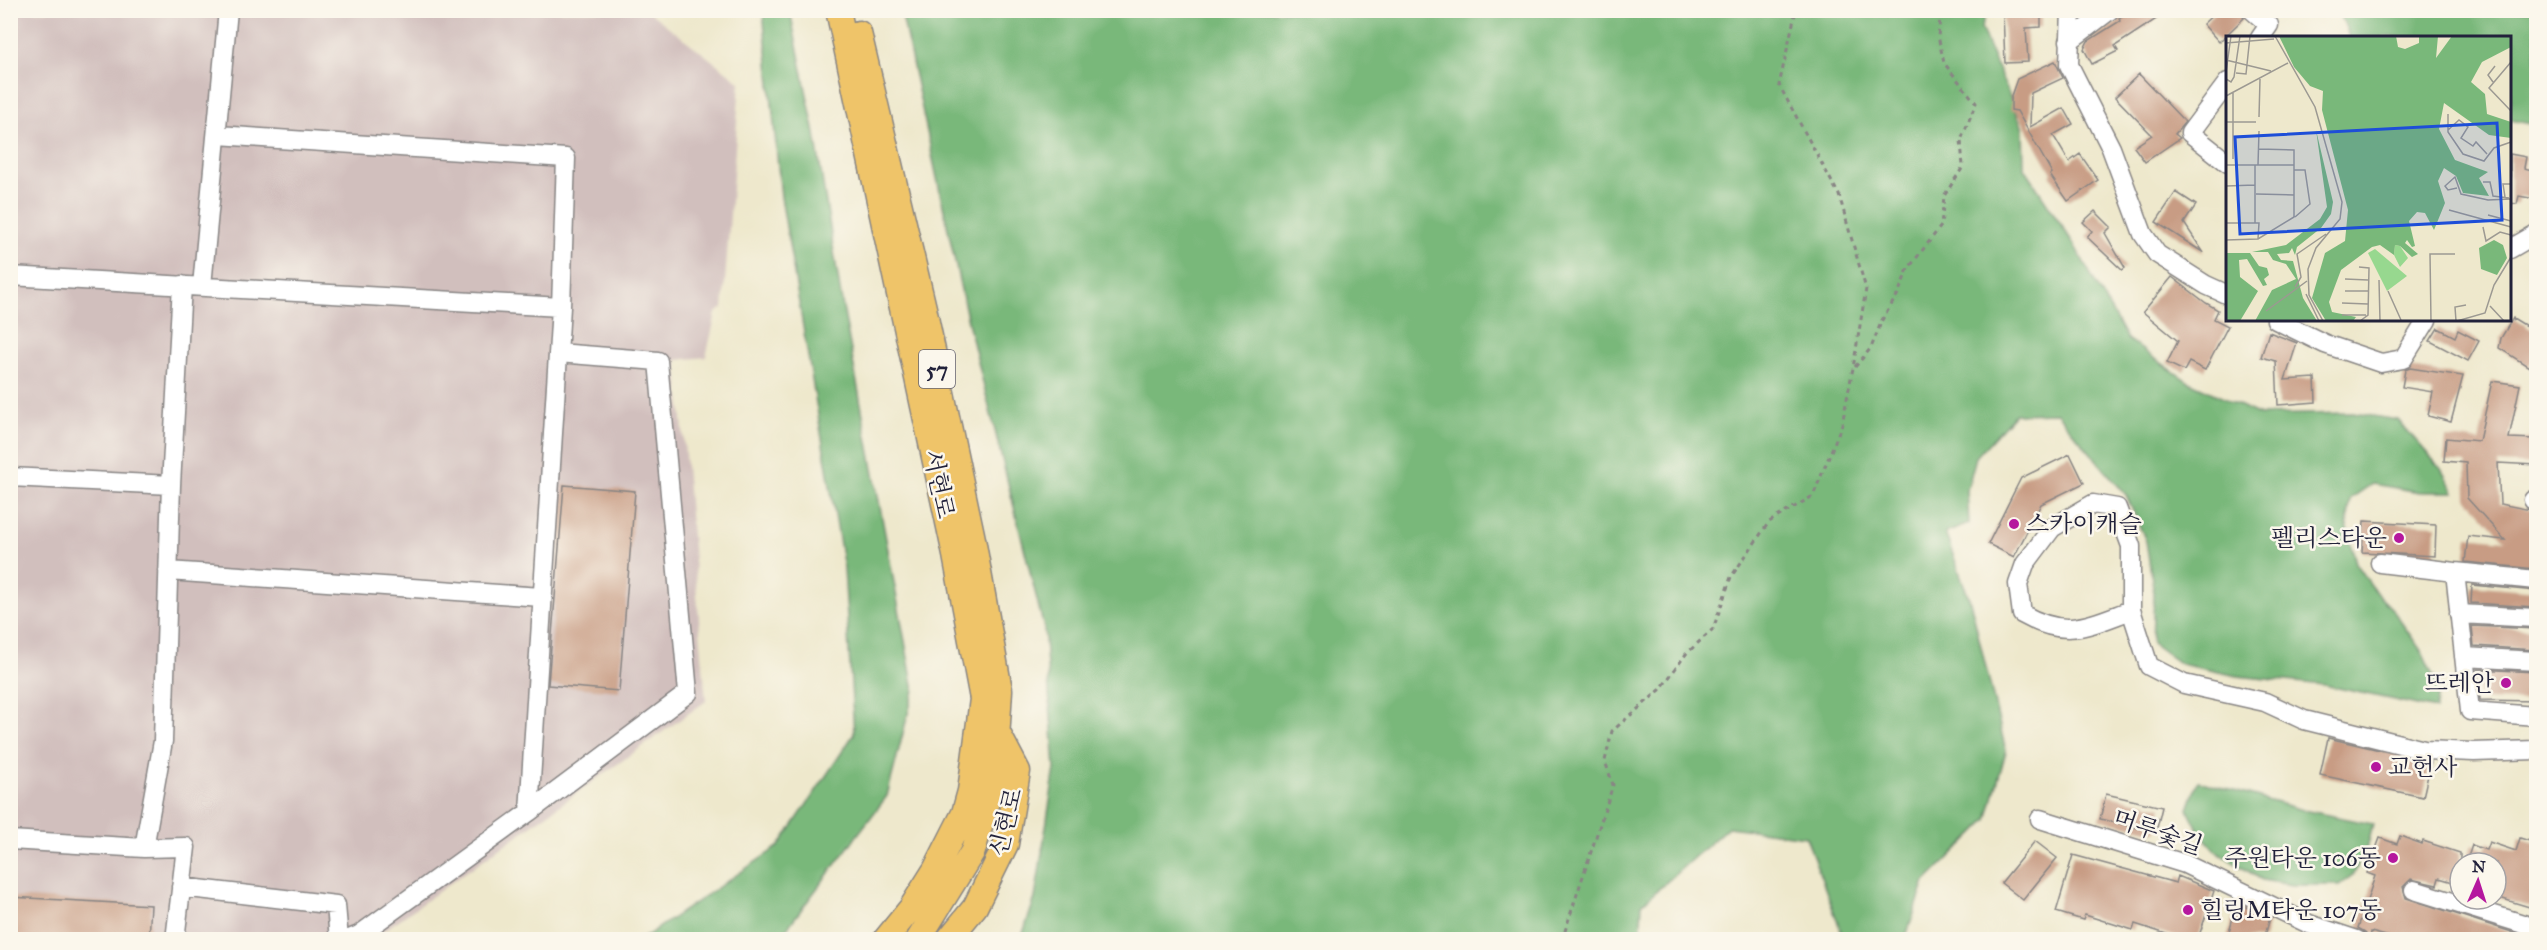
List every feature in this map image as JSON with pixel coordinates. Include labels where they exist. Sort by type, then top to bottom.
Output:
[{"type":"main road","name":"서현로","points":[[838,10],[955,555],[982,699],[970,791],[964,813],[935,870],[911,908],[885,939]]},
{"type":"main road","name":"서현로","points":[[854,10],[924,308],[973,539],[1000,690],[995,773],[973,850],[918,939]]},
{"type":"main road","name":"신현로","points":[[948,939],[975,907],[1005,844],[1018,771],[997,731]]},
{"type":"street","points":[[202,286],[228,10]]},
{"type":"street","points":[[2071,10],[2069,65],[2110,148],[2143,234],[2157,254],[2226,295]]},
{"type":"street","points":[[2069,41],[2110,10]]},
{"type":"street","points":[[2252,10],[2269,25],[2261,36]]},
{"type":"street","points":[[2226,85],[2190,133],[2226,161]]},
{"type":"street","points":[[218,135],[566,158],[561,307],[529,813]]},
{"type":"street","points":[[2511,246],[2536,234]]},
{"type":"street","points":[[10,276],[561,307]]},
{"type":"street","points":[[144,848],[163,741],[171,485],[182,285]]},
{"type":"street","points":[[2278,321],[2325,344],[2381,363],[2403,359],[2426,321]]},
{"type":"street","points":[[347,939],[359,935],[529,813],[688,693],[658,361],[558,352]]},
{"type":"street","points":[[10,477],[171,485]]},
{"type":"street","points":[[2131,610],[2079,629],[2043,625],[2022,614],[2018,584],[2025,564],[2052,528],[2093,504],[2117,508],[2131,546],[2131,610],[2149,666],[2184,684],[2265,702],[2304,720],[2424,750],[2474,752],[2536,750]]},
{"type":"street","points":[[2380,563],[2536,580]]},
{"type":"street","points":[[168,571],[542,597]]},
{"type":"street","points":[[2455,572],[2470,711],[2536,716]]},
{"type":"street","points":[[2459,614],[2536,618]]},
{"type":"street","points":[[2464,657],[2536,661]]},
{"type":"street","name":"머루숯길","points":[[2040,819],[2184,864],[2309,924],[2357,939]]},
{"type":"street","points":[[10,840],[144,848],[186,847],[175,939]]},
{"type":"street","points":[[181,887],[336,905],[339,939]]},
{"type":"street","points":[[2414,890],[2536,928]]},
{"type":"path","points":[[1562,939],[1613,785],[1605,761],[1612,730],[1660,690],[1686,654],[1713,629],[1731,577],[1769,522],[1813,496],[1842,424],[1854,368],[1866,289],[1839,195],[1779,85],[1796,10]]},
{"type":"path","points":[[1854,368],[1870,348],[1882,320],[1898,294],[1908,269],[1941,226],[1944,196],[1963,167],[1961,140],[1976,103],[1944,63],[1938,36],[1941,10]]},
{"type":"shaded area","points":[[10,11],[648,11],[740,82],[723,308],[716,313],[706,357],[677,360],[706,701],[372,939],[11,939]]},
{"type":"green space","points":[[763,11],[790,11],[815,134],[842,302],[914,690],[887,796],[788,927],[772,939],[642,939],[779,846],[854,734],[844,568],[781,197]]},
{"type":"green space","points":[[901,11],[1987,11],[1981,28],[2023,128],[2024,168],[2073,243],[2127,339],[2189,382],[2260,415],[2353,413],[2398,420],[2441,469],[2454,492],[2420,492],[2372,484],[2350,499],[2347,528],[2356,563],[2422,652],[2438,687],[2436,709],[2324,685],[2237,676],[2181,664],[2152,643],[2154,593],[2146,541],[2126,495],[2057,413],[2015,414],[1976,457],[1967,490],[1969,524],[1945,533],[1970,601],[2006,751],[1987,820],[1925,882],[1905,939],[1844,939],[1806,837],[1728,827],[1642,904],[1640,939],[1021,939],[1035,898],[1055,768],[1044,628],[968,322]]},
{"type":"green space","points":[[2339,11],[2536,11],[2536,125],[2511,120],[2511,36],[2349,36]]},
{"type":"green space","points":[[2198,781],[2303,810],[2373,824],[2369,841],[2354,874],[2339,885],[2292,885],[2262,880],[2216,851],[2200,833],[2188,809]]},
{"type":"building","points":[[2131,10],[2170,10],[2115,46],[2118,51],[2092,64],[2084,49],[2088,41],[2120,21],[2119,18]]},
{"type":"building","points":[[2218,10],[2241,10],[2244,18],[2219,42],[2203,24]]},
{"type":"building","points":[[2041,12],[2041,27],[2026,28],[2028,62],[2005,63],[2003,13]]},
{"type":"building","points":[[2055,61],[2063,78],[2031,93],[2030,127],[2064,108],[2073,124],[2053,135],[2069,162],[2080,154],[2098,180],[2068,201],[2050,175],[2052,173],[2017,111],[2011,110],[2011,96],[2017,79]]},
{"type":"building","points":[[2139,74],[2185,122],[2175,134],[2180,138],[2145,162],[2134,147],[2152,135],[2115,97]]},
{"type":"building","points":[[2511,154],[2526,157],[2524,168],[2536,171],[2536,199],[2519,196],[2517,204],[2511,203]]},
{"type":"building","points":[[2176,192],[2196,205],[2184,223],[2204,253],[2156,222]]},
{"type":"building","points":[[2095,211],[2111,227],[2105,233],[2125,268],[2122,270],[2087,237],[2092,231],[2083,222]]},
{"type":"building","points":[[2172,277],[2218,310],[2214,319],[2228,326],[2205,370],[2189,362],[2184,371],[2167,363],[2178,341],[2143,312]]},
{"type":"building","points":[[2513,318],[2536,332],[2536,356],[2529,367],[2499,348],[2501,338]]},
{"type":"building","points":[[2438,328],[2455,337],[2458,330],[2479,341],[2468,361],[2430,341]]},
{"type":"building","points":[[2269,332],[2297,343],[2285,380],[2315,378],[2316,402],[2278,405],[2276,361],[2261,357]]},
{"type":"building","points":[[2410,368],[2463,376],[2451,422],[2428,416],[2433,392],[2402,387],[2405,370]]},
{"type":"building","points":[[2492,381],[2520,385],[2509,438],[2536,439],[2536,465],[2498,463],[2500,504],[2536,511],[2536,569],[2465,562],[2468,536],[2505,540],[2467,498],[2466,463],[2444,461],[2446,438],[2479,441]]},
{"type":"building","name":"스카이캐슬","points":[[2070,454],[2084,483],[2041,504],[2014,557],[1988,544],[2021,478]]},
{"type":"building","points":[[564,485],[635,491],[619,691],[548,685]]},
{"type":"building","name":"펠리스타운","points":[[2364,521],[2436,525],[2435,556],[2362,552]]},
{"type":"building","name":"뜨레안","points":[[2472,585],[2536,591],[2536,607],[2471,603]]},
{"type":"building","name":"뜨레안","points":[[2472,626],[2536,629],[2536,650],[2474,646]]},
{"type":"building","name":"뜨레안","points":[[2477,669],[2536,672],[2536,701],[2480,700]]},
{"type":"building","name":"교헌사","points":[[2328,738],[2431,762],[2423,797],[2320,775]]},
{"type":"building","points":[[2106,794],[2162,807],[2156,832],[2100,819]]},
{"type":"building","points":[[2400,836],[2422,844],[2423,841],[2454,851],[2448,851],[2448,881],[2439,878],[2437,885],[2411,879],[2403,887],[2406,898],[2527,937],[2527,939],[2397,939],[2371,932],[2370,939],[2368,939],[2365,932],[2358,928],[2375,876],[2367,873],[2380,838],[2397,844]]},
{"type":"building","points":[[2520,838],[2536,843],[2536,909],[2508,901],[2508,851],[2470,851],[2472,845],[2486,850],[2489,842],[2516,851]]},
{"type":"building","points":[[2035,841],[2057,858],[2023,900],[2001,883]]},
{"type":"building","points":[[2073,855],[2176,883],[2178,876],[2214,891],[2198,939],[2182,939],[2135,924],[2133,930],[2085,915],[2083,920],[2056,912]]},
{"type":"building","points":[[10,897],[151,905],[149,939],[10,939]]},
{"type":"building","points":[[2237,903],[2270,918],[2264,939],[2227,939]]},
{"type":"place","name":"스카이캐슬","points":[[2014,524]]},
{"type":"place","name":"펠리스타운","points":[[2399,538]]},
{"type":"place","name":"뜨레안","points":[[2506,683]]},
{"type":"place","name":"교헌사","points":[[2376,767]]},
{"type":"place","name":"주원타운 106동","points":[[2393,858]]},
{"type":"place","name":"힐링M타운 107동","points":[[2188,910]]}]
